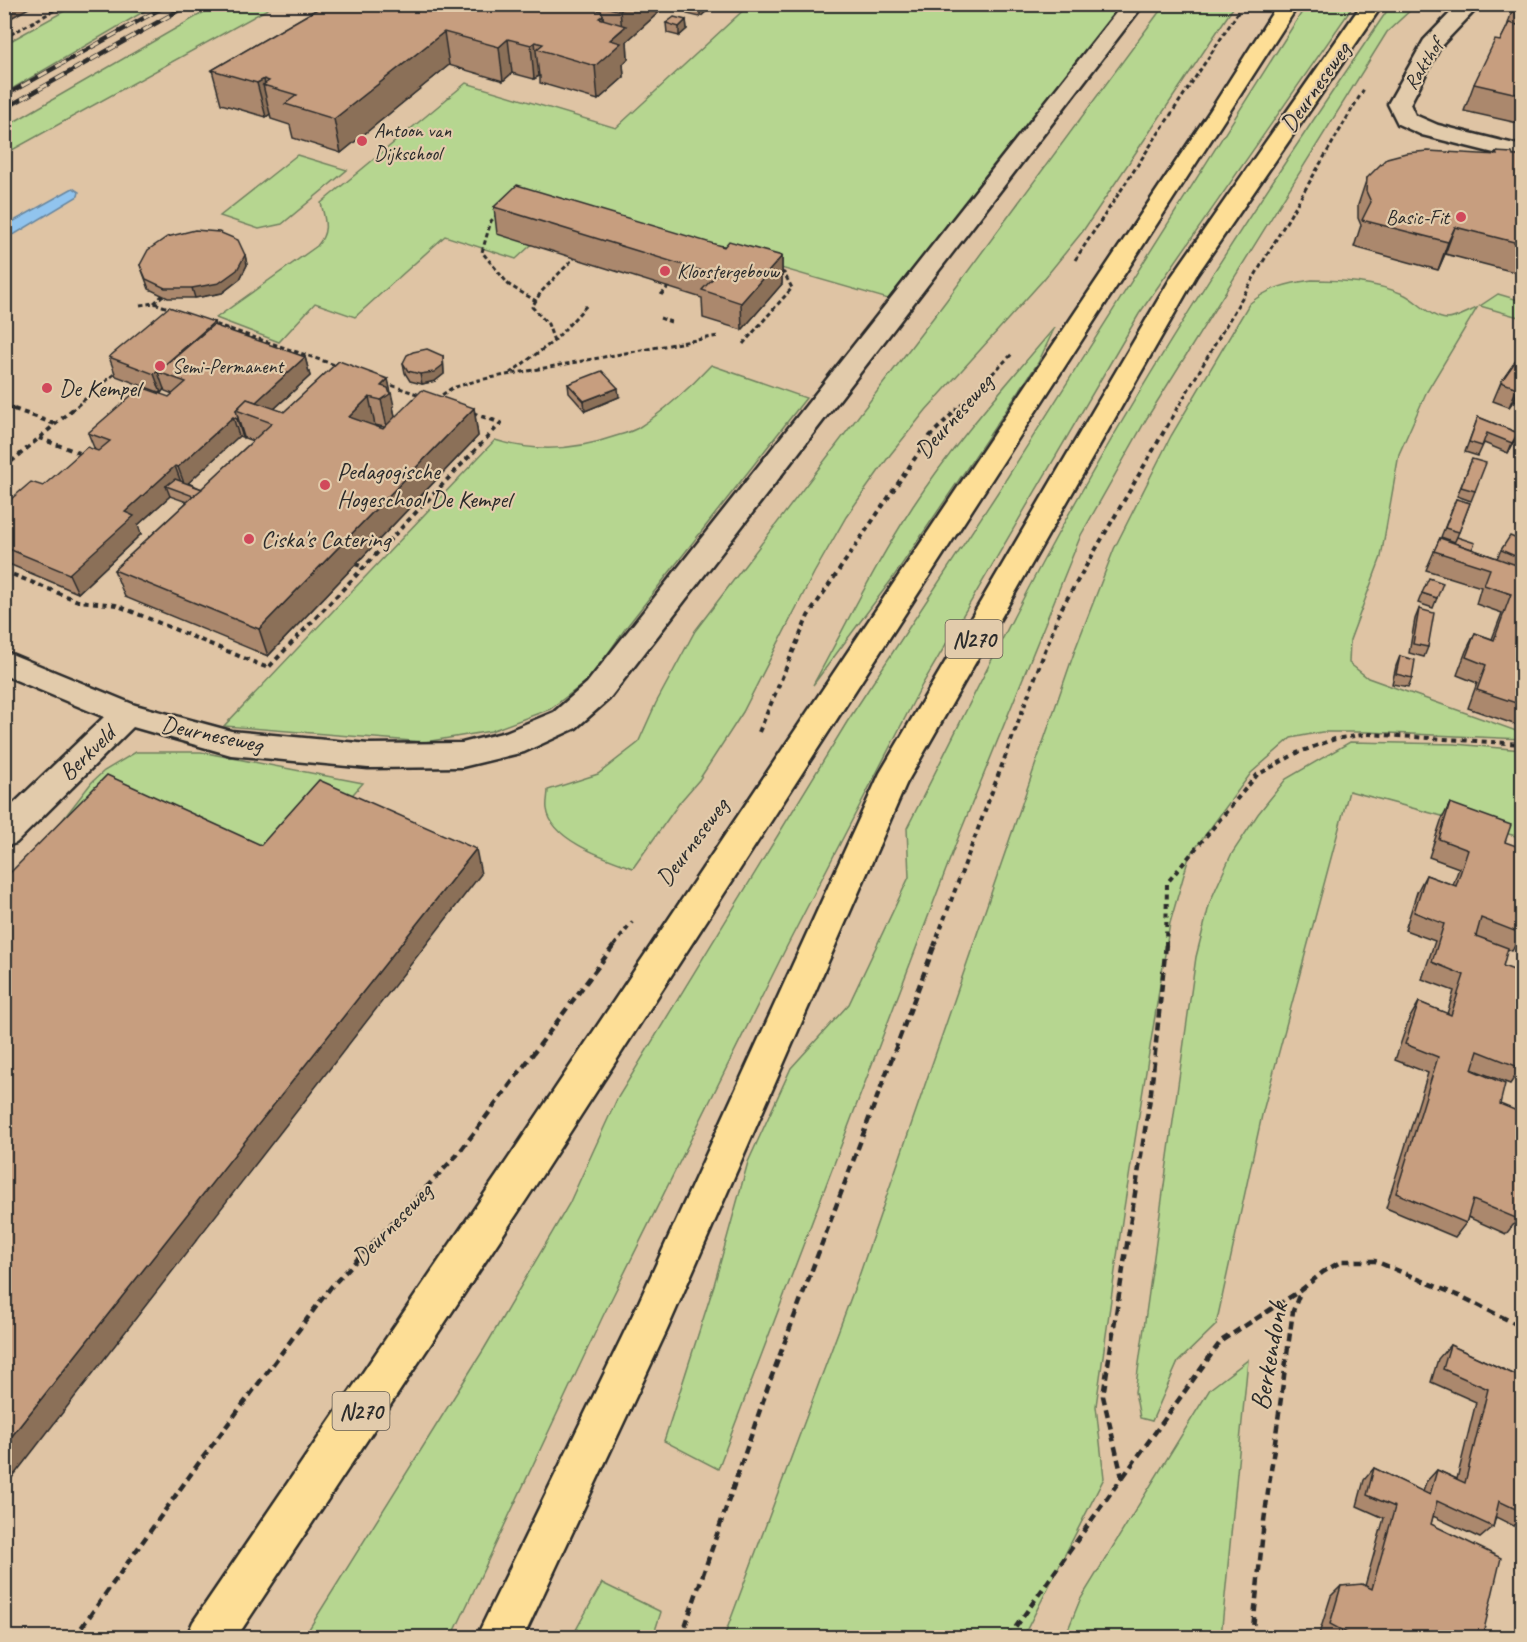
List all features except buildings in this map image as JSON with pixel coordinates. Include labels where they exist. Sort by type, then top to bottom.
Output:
[{"type":"main road","name":"Deurneseweg","points":[[209,1638],[514,1184],[1221,111],[1289,4]]},
{"type":"main road","name":"Deurneseweg","points":[[499,1638],[653,1317],[891,782],[1184,276],[1372,4]]},
{"type":"street","name":"Deurneseweg","points":[[127,714],[231,743],[378,756],[462,755],[513,743],[565,720],[598,691],[1134,4]]},
{"type":"street","name":"Rakthof","points":[[1470,4],[1431,44],[1399,104],[1406,119],[1430,130],[1522,153]]},
{"type":"street","name":"Berkveld","points":[[4,662],[127,714],[4,834]]},
{"type":"path","points":[[4,38],[66,4]]},
{"type":"path","points":[[1073,263],[1243,4]]},
{"type":"path","name":"Deurneseweg","points":[[681,1638],[770,1381],[1060,611],[1369,79]]},
{"type":"path","points":[[500,211],[491,221],[482,252],[509,285],[536,301]]},
{"type":"path","points":[[554,341],[548,324],[532,307],[574,258]]},
{"type":"path","points":[[743,344],[792,288],[784,273],[774,270]]},
{"type":"path","points":[[661,295],[668,287]]},
{"type":"path","points":[[154,303],[163,295]]},
{"type":"path","points":[[140,305],[154,303],[175,310]]},
{"type":"path","points":[[507,375],[554,341],[587,305]]},
{"type":"path","points":[[660,318],[671,322]]},
{"type":"path","points":[[208,322],[344,369]]},
{"type":"path","points":[[446,404],[435,400],[452,388],[507,375],[718,336]]},
{"type":"path","name":"Deurneseweg","points":[[759,733],[808,616],[930,436],[1014,353]]},
{"type":"path","points":[[4,468],[125,365]]},
{"type":"path","points":[[378,380],[423,396]]},
{"type":"path","points":[[4,406],[55,424]]},
{"type":"path","points":[[4,571],[78,601],[116,605],[268,668],[501,423],[468,411]]},
{"type":"path","points":[[39,438],[89,456]]},
{"type":"path","points":[[355,564],[364,567]]},
{"type":"path","points":[[1122,1477],[1103,1396],[1151,1092],[1166,961],[1167,883],[1257,775],[1297,753],[1335,739],[1368,734],[1522,744]]},
{"type":"path","name":"Deurneseweg","points":[[74,1638],[198,1464],[331,1287],[459,1153],[635,917]]},
{"type":"path","name":"Berkendonk","points":[[1252,1638],[1264,1521],[1293,1311],[1301,1290],[1323,1272],[1342,1261],[1375,1261],[1464,1298],[1522,1327]]},
{"type":"path","points":[[1008,1638],[1221,1341],[1301,1290]]},
{"type":"green space","points":[[77,4],[155,5],[5,93],[5,44]]},
{"type":"green space","points":[[218,4],[275,5],[5,154],[5,127]]},
{"type":"green space","points":[[1165,4],[1235,5],[1083,231],[1044,279],[926,410],[890,455],[846,517],[814,573],[743,712],[699,780],[680,802],[633,868],[596,854],[569,839],[551,820],[547,807],[548,790],[598,774],[638,743],[656,703],[695,631],[946,301]]},
{"type":"green space","points":[[1307,4],[1354,5],[1139,314],[922,685],[787,946],[603,1316],[452,1637],[304,1637],[484,1349],[569,1204],[617,1099],[847,722],[998,492]]},
{"type":"green space","points":[[749,5],[1124,5],[888,299],[532,196],[541,236],[516,259],[445,236],[355,317],[315,303],[279,342],[216,318],[317,246],[325,230],[321,203],[466,83],[616,128]]},
{"type":"green space","points":[[1391,5],[1416,5],[1387,32],[1147,418],[1081,535],[958,838],[718,1469],[664,1441],[714,1285],[748,1162],[791,1068],[849,1004],[909,877],[907,828],[1007,629],[1082,491],[1123,419],[1209,279]]},
{"type":"green space","points":[[297,155],[347,170],[282,224],[259,229],[220,216]]},
{"type":"green space","points":[[1312,280],[1358,282],[1392,290],[1403,294],[1441,318],[1451,319],[1477,308],[1426,393],[1399,454],[1381,557],[1350,640],[1349,663],[1368,678],[1522,733],[1522,739],[1367,732],[1322,732],[1291,738],[1251,773],[1189,857],[1170,923],[1123,1214],[1096,1406],[1104,1478],[1023,1637],[724,1637],[859,1276],[1076,647],[1114,549],[1171,436],[1249,304],[1279,287]]},
{"type":"green space","points":[[1498,294],[1522,301],[1522,318],[1480,306]]},
{"type":"green space","points":[[1055,327],[1038,363],[892,579],[813,685],[899,528],[929,482],[963,437]]},
{"type":"green space","points":[[711,365],[806,398],[625,629],[591,678],[550,709],[491,731],[425,742],[224,726],[495,440],[526,447],[556,448],[601,441],[627,433],[638,428],[667,407]]},
{"type":"green space","points":[[1350,742],[1455,744],[1522,750],[1522,814],[1516,836],[1349,791],[1262,1115],[1216,1325],[1178,1362],[1152,1421],[1140,1418],[1135,1392],[1196,957],[1210,902],[1231,855],[1258,814],[1286,779]]},
{"type":"green space","points":[[136,752],[201,752],[363,783],[292,862],[12,885],[92,782],[104,771]]},
{"type":"green space","points":[[1248,1360],[1221,1637],[1065,1637],[1080,1600],[1210,1389]]},
{"type":"green space","points":[[602,1583],[661,1612],[653,1637],[572,1637]]},
{"type":"water","points":[[73,188],[79,192],[78,196],[15,234],[5,236],[5,226]]},
{"type":"railway","points":[[4,96],[169,4]]},
{"type":"railway","points":[[4,109],[190,4]]},
{"type":"place","name":"Antoon van Dijkschool","points":[[362,141]]},
{"type":"place","name":"Basic-Fit","points":[[1461,217]]},
{"type":"place","name":"Kloostergebouw","points":[[665,271]]},
{"type":"place","name":"Semi-Permanent","points":[[160,366]]},
{"type":"place","name":"De Kempel","points":[[47,388]]},
{"type":"place","name":"Pedagogische Hogeschool De Kempel","points":[[325,485]]},
{"type":"place","name":"Ciska's Catering","points":[[249,539]]}]
